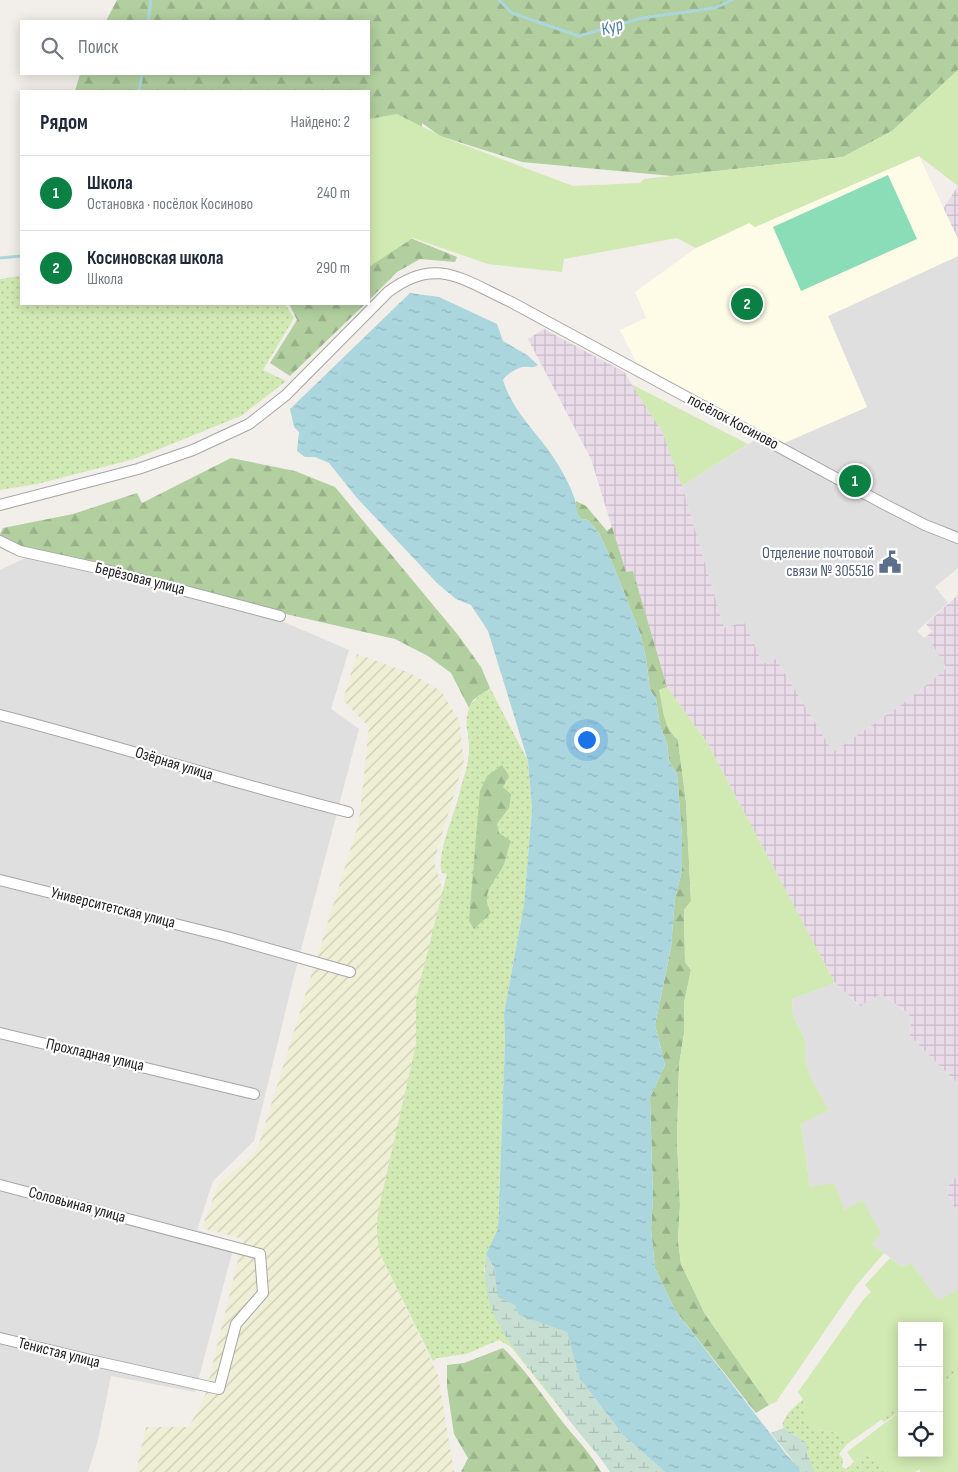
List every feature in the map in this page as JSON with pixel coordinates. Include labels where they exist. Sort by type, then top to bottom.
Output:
[{"type":"street","name":"посёлок Косиново","points":[[0,505],[138,469],[192,450],[249,424],[286,395],[388,292],[404,280],[426,273],[451,274],[511,302],[884,504],[925,525],[958,538]]},
{"type":"street","name":"Берёзовая улица","points":[[0,541],[20,551],[102,569],[280,616]]},
{"type":"street","name":"Озёрная улица","points":[[0,715],[82,736],[260,790],[348,812]]},
{"type":"street","name":"Университетская улица","points":[[0,880],[227,937],[350,972]]},
{"type":"street","name":"Прохладная улица","points":[[0,1033],[191,1077],[254,1094]]},
{"type":"street","name":"Соловьиная улица","points":[[0,1185],[260,1254],[263,1293],[236,1324],[219,1389],[118,1367]]},
{"type":"street","name":"Тенистая улица","points":[[0,1338],[118,1367]]},
{"type":"shaded area","points":[[919,156],[958,239],[958,256],[828,316],[867,407],[784,443],[636,362],[620,330],[646,318],[635,292],[696,248],[749,223],[755,227]]},
{"type":"shaded area","points":[[958,186],[958,239],[943,209]]},
{"type":"shaded area","points":[[958,256],[958,568],[935,587],[948,603],[917,631],[924,638],[927,636],[930,639],[948,668],[908,700],[833,752],[776,659],[764,665],[724,629],[682,486],[766,433],[784,443],[867,407],[828,316]]},
{"type":"shaded area","points":[[544,329],[624,372],[662,431],[678,472],[724,628],[744,622],[763,664],[776,659],[833,752],[908,700],[947,668],[927,636],[932,631],[926,624],[958,595],[958,1084],[910,1036],[911,1017],[904,1010],[881,994],[860,1006],[835,983],[708,744],[667,687],[633,572],[626,573],[591,459],[528,339]]},
{"type":"shaded area","points":[[25,558],[58,562],[263,613],[349,650],[331,709],[359,729],[293,980],[254,1141],[213,1181],[197,1230],[235,1242],[195,1392],[111,1376],[98,1440],[88,1472],[0,1472],[0,570]]},
{"type":"shaded area","points":[[835,983],[859,1006],[881,994],[903,1010],[911,1017],[910,1036],[958,1084],[958,1175],[945,1190],[958,1213],[958,1290],[938,1300],[911,1263],[903,1267],[872,1244],[842,1205],[810,1188],[801,1123],[829,1110],[813,1082],[805,1062],[805,1040],[793,1016],[792,999]]},
{"type":"shaded area","points":[[958,1175],[958,1213],[945,1190]]},
{"type":"green space","points":[[117,0],[958,0],[958,70],[892,131],[843,157],[672,176],[522,162],[440,136],[422,123],[421,183],[398,233],[457,257],[455,262],[420,259],[397,272],[370,299],[370,90],[75,90],[80,75],[370,75],[370,20],[107,20]]},
{"type":"green space","points":[[958,70],[958,186],[919,156],[755,227],[749,223],[696,248],[677,238],[564,259],[562,272],[488,264],[413,238],[370,266],[370,119],[397,114],[443,137],[573,186],[640,183],[644,179],[843,157],[892,131]]},
{"type":"green space","points":[[888,175],[917,239],[801,291],[773,227]]},
{"type":"green space","points":[[20,276],[20,305],[286,305],[294,318],[263,370],[286,381],[241,416],[134,459],[37,484],[0,490],[0,279]]},
{"type":"green space","points":[[290,305],[364,305],[290,376],[270,363],[297,320]]},
{"type":"green space","points":[[631,384],[748,444],[682,486],[662,431]]},
{"type":"green space","points":[[231,458],[295,471],[335,487],[458,635],[481,667],[490,688],[473,700],[469,708],[451,673],[428,656],[395,639],[0,545],[0,534],[3,528],[73,514],[137,493],[142,503]]},
{"type":"green space","points":[[576,501],[586,506],[607,531],[612,527],[626,572],[633,571],[667,687],[659,690],[678,740],[686,802],[691,901],[684,910],[685,962],[691,970],[684,1003],[684,1034],[679,1065],[677,1140],[680,1205],[678,1240],[681,1264],[705,1314],[769,1405],[756,1413],[675,1310],[655,1268],[651,1229],[653,1197],[650,1098],[665,1065],[655,1025],[671,948],[675,898],[682,871],[682,836],[677,774],[669,761],[667,743],[660,726],[656,699],[650,690],[646,658],[640,633],[599,533],[588,520],[581,519],[576,512]]},
{"type":"green space","points":[[357,654],[410,673],[441,691],[459,720],[464,761],[434,861],[443,892],[416,998],[416,1044],[380,1203],[381,1256],[438,1375],[454,1472],[136,1472],[146,1427],[189,1427],[205,1396],[243,1239],[202,1228],[218,1185],[257,1150],[359,822],[369,727],[343,700]]},
{"type":"green space","points":[[667,687],[708,744],[835,983],[792,999],[793,1016],[805,1040],[805,1062],[813,1082],[829,1110],[801,1124],[810,1187],[834,1183],[845,1210],[862,1200],[881,1233],[872,1244],[884,1253],[855,1287],[776,1402],[769,1405],[705,1314],[681,1264],[678,1240],[680,1205],[677,1140],[679,1065],[684,1034],[684,1003],[691,970],[685,962],[684,910],[691,901],[686,802],[678,740],[666,724],[659,690]]},
{"type":"green space","points":[[490,688],[528,761],[532,809],[524,905],[504,1013],[505,1042],[498,1229],[486,1254],[484,1272],[567,1332],[610,1472],[600,1454],[578,1431],[511,1347],[499,1340],[466,1354],[437,1358],[433,1361],[381,1256],[377,1236],[380,1203],[416,1044],[416,998],[447,874],[442,873],[441,856],[469,756],[467,715],[473,702]],"holes":[[[502,765],[503,787],[509,808],[497,824],[503,864],[486,892],[487,906],[469,921]]]},
{"type":"green space","points":[[502,765],[509,776],[503,787],[511,794],[509,808],[497,824],[499,833],[511,841],[504,864],[488,893],[488,906],[491,913],[474,929],[469,921],[480,791],[487,776]]},
{"type":"green space","points":[[486,1254],[494,1268],[499,1297],[515,1305],[519,1315],[567,1332],[580,1379],[623,1435],[665,1472],[610,1472],[522,1359],[501,1328],[487,1294],[485,1275]]},
{"type":"green space","points":[[890,1258],[903,1267],[911,1263],[938,1300],[958,1290],[958,1367],[943,1376],[943,1322],[898,1322],[898,1408],[847,1444],[839,1433],[817,1430],[804,1420],[803,1399],[798,1392],[863,1300],[871,1292],[865,1285]]},
{"type":"green space","points":[[503,1348],[526,1374],[601,1472],[461,1472],[468,1458],[454,1434],[447,1387],[447,1365],[464,1363]]},
{"type":"green space","points":[[958,1367],[958,1372],[943,1382],[943,1376]]},
{"type":"green space","points":[[958,1372],[958,1472],[920,1472],[920,1469],[915,1472],[885,1472],[879,1463],[868,1454],[864,1454],[854,1462],[847,1452],[898,1413],[898,1457],[943,1457],[943,1382]]},
{"type":"green space","points":[[803,1399],[804,1411],[817,1430],[839,1433],[847,1444],[839,1454],[843,1459],[842,1467],[846,1469],[864,1454],[868,1454],[879,1463],[885,1472],[815,1472],[807,1453],[807,1443],[784,1428],[782,1424],[788,1413]]},
{"type":"green space","points":[[898,1408],[898,1413],[884,1422],[881,1419]]},
{"type":"green space","points":[[784,1428],[807,1443],[807,1453],[815,1472],[800,1472],[771,1433]]},
{"type":"water","points":[[410,293],[439,297],[497,324],[503,341],[527,355],[538,365],[519,368],[508,374],[503,380],[514,405],[562,472],[572,492],[579,516],[581,519],[588,520],[599,533],[640,633],[646,658],[650,690],[656,699],[660,726],[667,743],[669,761],[677,774],[682,836],[682,871],[675,898],[671,948],[655,1025],[665,1065],[650,1098],[653,1197],[651,1229],[655,1268],[675,1310],[786,1454],[799,1468],[800,1472],[665,1472],[623,1435],[580,1379],[567,1332],[519,1315],[515,1305],[498,1297],[494,1268],[486,1254],[498,1229],[505,1042],[504,1013],[524,905],[532,809],[528,761],[488,631],[471,605],[456,599],[437,583],[357,498],[329,463],[315,457],[305,457],[297,451],[299,432],[294,427],[290,409]]},
{"type":"waterway","name":"Кур","points":[[148,20],[151,0]]},
{"type":"waterway","name":"Кур","points":[[499,0],[512,13],[579,36],[642,18],[715,8],[732,0]]},
{"type":"waterway","name":"Кур","points":[[139,90],[142,75]]},
{"type":"waterway","name":"Кур","points":[[0,258],[20,256]]},
{"type":"place","name":"Косиновская школа","points":[[747,304]]},
{"type":"place","name":"Школа","points":[[855,481]]},
{"type":"place","name":"Отделение почтовой связи № 305516","points":[[890,562]]}]
